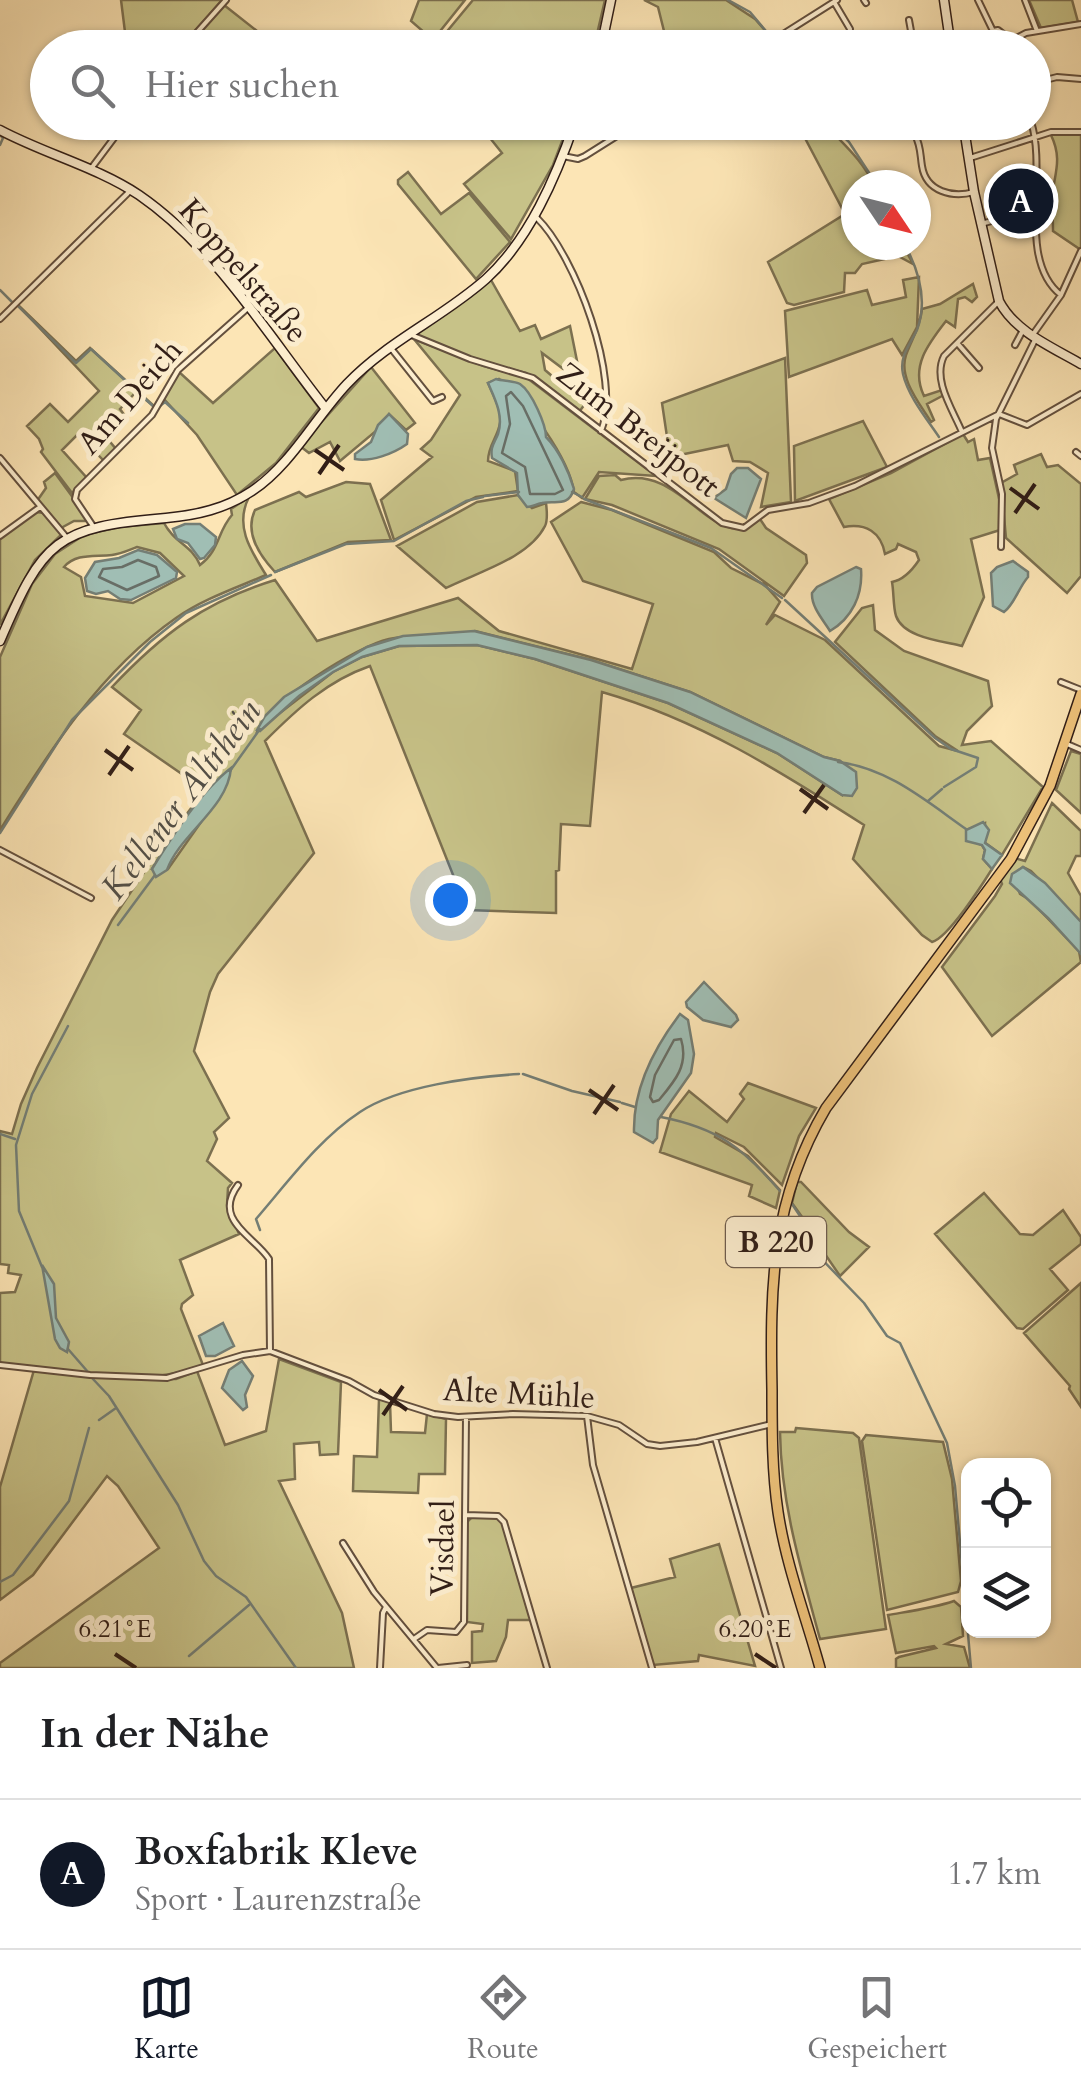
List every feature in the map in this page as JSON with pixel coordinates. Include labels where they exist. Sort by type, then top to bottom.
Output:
[{"type":"main road","name":"B 220","points":[[820,1668],[778,1515],[772,1424],[770,1322],[776,1243],[792,1178],[825,1112],[1020,844],[1058,764],[1081,692]]},
{"type":"street","points":[[200,30],[226,0]]},
{"type":"street","points":[[604,30],[611,0]]},
{"type":"street","points":[[944,0],[949,30]]},
{"type":"street","points":[[978,0],[993,30]]},
{"type":"street","points":[[1025,0],[1037,30]]},
{"type":"street","points":[[790,30],[836,1],[850,30]]},
{"type":"street","points":[[908,20],[910,30]]},
{"type":"street","points":[[1043,30],[1081,24]]},
{"type":"street","points":[[1051,78],[1081,79]]},
{"type":"street","name":"Koppelstraße","points":[[0,130],[131,190],[159,211],[194,244],[248,307],[326,409]]},
{"type":"street","points":[[1051,133],[1081,132]]},
{"type":"street","points":[[90,170],[112,140]]},
{"type":"street","points":[[0,641],[35,568],[67,538],[93,526],[186,516],[222,507],[268,477],[348,384],[389,347],[488,277],[534,215],[569,140]]},
{"type":"street","points":[[563,156],[578,159],[611,140]]},
{"type":"street","points":[[916,140],[923,173],[940,191],[960,196],[974,192]]},
{"type":"street","points":[[966,140],[998,301],[1023,330],[1081,364]]},
{"type":"street","points":[[969,158],[1026,140]]},
{"type":"street","points":[[1035,140],[1035,215],[1043,275],[1060,295]]},
{"type":"street","points":[[0,319],[131,190]]},
{"type":"street","points":[[534,215],[553,236],[590,318],[607,392],[601,431]]},
{"type":"street","points":[[980,225],[1006,217],[1035,215]]},
{"type":"street","points":[[1000,548],[1002,494],[992,448],[998,414],[1034,336],[1081,251]]},
{"type":"street","points":[[962,432],[939,374],[944,356],[998,301]]},
{"type":"street","name":"Am Deich","points":[[93,526],[75,500],[77,490],[152,414],[178,370],[248,307]]},
{"type":"street","points":[[1014,345],[1023,330]]},
{"type":"street","name":"Zum Breijpott","points":[[407,334],[470,360],[533,378],[722,523],[740,529],[768,510],[809,503],[855,486],[998,414]]},
{"type":"street","points":[[958,344],[980,368]]},
{"type":"street","points":[[389,347],[433,402],[442,398]]},
{"type":"street","points":[[998,414],[1027,425],[1081,394]]},
{"type":"street","points":[[0,458],[67,538]]},
{"type":"street","points":[[0,536],[40,508]]},
{"type":"street","points":[[1060,682],[1081,692]]},
{"type":"street","points":[[1066,744],[1081,750]]},
{"type":"street","points":[[0,850],[91,898]]},
{"type":"street","points":[[0,1366],[90,1375],[176,1377],[243,1355],[270,1352],[269,1259],[243,1236],[231,1214],[231,1197],[238,1186]]},
{"type":"street","name":"Alte Mühle","points":[[270,1352],[349,1380],[374,1395],[434,1414],[587,1416],[618,1426],[647,1444],[676,1446],[772,1424]]},
{"type":"street","points":[[587,1416],[593,1465],[652,1668]]},
{"type":"street","name":"Visdael","points":[[414,1639],[432,1630],[456,1632],[464,1622],[466,1417]]},
{"type":"street","points":[[715,1438],[782,1668]]},
{"type":"street","points":[[466,1515],[498,1516],[504,1522],[547,1668]]},
{"type":"street","points":[[343,1543],[386,1607],[438,1668],[467,1666]]},
{"type":"street","points":[[380,1668],[386,1607]]},
{"type":"shaded area","points":[[121,0],[221,0],[196,30],[125,30]]},
{"type":"shaded area","points":[[419,0],[465,0],[441,30],[421,30],[411,21]]},
{"type":"shaded area","points":[[473,0],[605,0],[598,30],[448,30]]},
{"type":"shaded area","points":[[644,0],[726,0],[765,30],[664,30],[658,7]]},
{"type":"shaded area","points":[[1029,0],[1072,0],[1078,22],[1041,28]]},
{"type":"shaded area","points":[[224,5],[256,30],[200,30]]},
{"type":"shaded area","points":[[1081,133],[1081,250],[1053,231],[1057,160],[1051,135]]},
{"type":"shaded area","points":[[492,140],[563,140],[553,165],[511,239],[464,184],[502,153]]},
{"type":"shaded area","points":[[806,140],[840,140],[865,170],[841,170],[841,206]]},
{"type":"shaded area","points":[[408,172],[441,214],[469,193],[510,242],[476,279],[398,184]]},
{"type":"shaded area","points":[[841,216],[841,260],[880,260],[862,264],[855,273],[845,273],[844,292],[794,305],[787,303],[768,262]]},
{"type":"shaded area","points":[[919,277],[917,327],[902,355],[892,339],[789,377],[785,311],[867,290],[872,305],[906,297],[903,280]]},
{"type":"shaded area","points":[[491,280],[520,331],[535,325],[541,339],[570,326],[579,371],[570,374],[542,353],[545,370],[585,404],[579,412],[526,373],[471,359],[417,335],[416,331]]},
{"type":"shaded area","points":[[973,284],[977,297],[972,302],[965,297],[958,299],[955,327],[946,321],[927,347],[920,366],[924,396],[942,390],[944,395],[927,404],[934,420],[931,422],[907,382],[906,355],[922,309],[940,304]]},
{"type":"shaded area","points":[[17,304],[76,361],[90,348],[155,407],[136,392],[120,409],[125,416],[106,437],[116,449],[104,461],[78,434],[62,450],[87,478],[72,493],[27,426],[50,404],[68,422],[99,391]]},
{"type":"shaded area","points":[[414,339],[527,378],[656,476],[599,472],[582,498],[574,492],[564,463],[545,431],[499,379],[488,383],[500,418],[488,461],[515,471],[518,491],[476,497],[394,540],[381,500],[432,457],[421,449],[460,395]]},
{"type":"shaded area","points":[[275,348],[319,408],[276,463],[237,495],[197,435],[163,398],[178,371],[213,403]]},
{"type":"shaded area","points":[[785,358],[791,502],[761,507],[768,473],[750,462],[733,461],[728,445],[670,457],[662,403]]},
{"type":"shaded area","points":[[371,367],[415,423],[406,430],[389,414],[376,431],[340,461],[330,442],[309,453],[300,446]]},
{"type":"shaded area","points":[[863,421],[887,467],[795,501],[794,446]]},
{"type":"shaded area","points":[[963,434],[968,442],[974,439],[978,460],[990,458],[1000,503],[1000,530],[971,539],[984,597],[962,646],[924,637],[900,623],[892,582],[914,567],[919,560],[916,552],[898,544],[885,554],[880,540],[871,531],[859,526],[844,527],[829,499],[891,473]]},
{"type":"shaded area","points":[[1041,454],[1047,467],[1058,465],[1081,484],[1081,576],[1067,593],[1006,538],[1001,483],[1017,474],[1014,465]]},
{"type":"shaded area","points":[[55,473],[90,521],[74,521],[61,528],[37,501],[46,488],[44,482]]},
{"type":"shaded area","points":[[615,475],[621,480],[643,478],[662,484],[728,527],[743,528],[760,519],[766,528],[806,555],[807,563],[784,596],[719,549],[612,505],[585,499],[599,476]]},
{"type":"shaded area","points":[[346,482],[370,484],[391,540],[348,542],[275,572],[252,535],[255,510],[299,492],[306,497]]},
{"type":"shaded area","points":[[518,495],[532,508],[546,503],[546,524],[537,537],[515,555],[446,588],[397,546],[477,502]]},
{"type":"shaded area","points":[[249,497],[244,528],[266,575],[186,611],[123,663],[57,743],[0,830],[0,657],[32,584],[55,554],[84,535],[119,527],[164,523],[200,565],[215,547],[232,515],[231,509]],"holes":[[[137,547],[160,553],[184,576],[133,603],[85,596],[81,577],[64,567],[80,558]]]},
{"type":"shaded area","points":[[581,502],[612,510],[714,552],[731,568],[765,585],[780,602],[766,625],[775,615],[825,640],[939,746],[958,751],[935,736],[835,642],[862,608],[873,605],[875,630],[904,651],[988,681],[992,706],[967,731],[962,745],[991,741],[1043,787],[1002,855],[984,842],[985,823],[969,829],[974,842],[985,850],[983,859],[992,869],[955,921],[932,942],[853,859],[864,825],[705,732],[602,692],[590,826],[561,824],[556,913],[467,910],[370,666],[340,680],[301,707],[265,741],[314,853],[218,974],[194,1051],[229,1118],[214,1132],[217,1139],[207,1161],[232,1183],[227,1205],[239,1234],[180,1260],[193,1295],[181,1309],[203,1365],[129,1378],[0,1365],[0,1293],[15,1292],[21,1275],[8,1273],[9,1265],[0,1264],[0,1131],[12,1134],[37,1068],[112,920],[205,790],[124,734],[141,710],[112,687],[186,622],[227,599],[275,580],[317,641],[458,598],[499,631],[632,669],[653,604],[583,581],[551,522]],"holes":[[[475,631],[591,660],[690,692],[824,757],[840,761],[847,768],[842,795],[777,753],[668,703],[535,659],[477,645],[399,646],[362,657],[333,672],[258,730],[296,690],[375,644],[400,637]],[[231,769],[218,798],[168,869],[152,869],[199,801]]]},
{"type":"shaded area","points":[[36,512],[44,513],[62,534],[35,560],[0,625],[0,538]]},
{"type":"shaded area","points":[[1071,751],[1081,754],[1081,813],[1056,790]]},
{"type":"shaded area","points":[[1052,803],[1081,831],[1081,856],[1076,856],[1068,873],[1081,896],[1081,922],[1031,871],[1023,867],[1013,875],[1020,894],[1079,951],[1081,962],[992,1036],[942,967],[995,896],[1002,884],[1000,879],[1014,858],[1025,861]]},
{"type":"shaded area","points":[[748,1083],[816,1108],[799,1136],[782,1185],[744,1147],[716,1133],[715,1137],[748,1156],[780,1190],[776,1208],[749,1196],[752,1185],[660,1152],[671,1114],[689,1091],[727,1122],[744,1099],[740,1094]]},
{"type":"shaded area","points":[[797,1182],[869,1247],[840,1276],[811,1242],[805,1221],[792,1203]]},
{"type":"shaded area","points":[[984,1193],[1020,1234],[1033,1235],[1063,1210],[1081,1237],[1081,1244],[1050,1269],[1068,1290],[1023,1329],[1017,1328],[935,1234]]},
{"type":"shaded area","points":[[1081,1283],[1081,1407],[1070,1386],[1024,1333]]},
{"type":"shaded area","points":[[279,1359],[341,1382],[338,1454],[320,1455],[319,1442],[294,1444],[295,1479],[279,1481],[342,1613],[354,1668],[0,1668],[0,1663],[159,1548],[118,1486],[107,1476],[33,1575],[0,1600],[0,1487],[34,1370],[164,1379],[197,1371],[225,1445],[266,1431]]},
{"type":"shaded area","points":[[379,1399],[390,1402],[391,1432],[425,1433],[427,1414],[446,1419],[445,1474],[419,1474],[418,1493],[353,1491],[354,1456],[377,1457]]},
{"type":"shaded area","points":[[796,1428],[853,1433],[859,1438],[886,1629],[820,1639],[793,1536],[781,1459],[780,1432],[795,1432]]},
{"type":"shaded area","points":[[866,1435],[943,1442],[952,1479],[961,1581],[958,1592],[887,1610],[862,1441]]},
{"type":"shaded area","points":[[472,1517],[497,1518],[504,1523],[531,1620],[508,1620],[496,1661],[472,1663],[472,1632],[482,1631],[483,1624],[467,1622],[467,1522]]},
{"type":"shaded area","points":[[719,1544],[755,1666],[699,1655],[698,1661],[653,1665],[631,1588],[675,1577],[670,1559]]},
{"type":"shaded area","points":[[954,1601],[961,1607],[961,1637],[946,1644],[964,1647],[970,1668],[896,1668],[899,1657],[936,1648],[896,1653],[888,1615]]},
{"type":"water","points":[[496,379],[520,384],[534,401],[546,437],[563,462],[574,489],[565,501],[527,507],[518,495],[517,473],[492,458],[500,421],[488,383]]},
{"type":"water","points":[[389,414],[408,434],[407,444],[382,456],[355,459],[355,454],[371,442],[378,425]]},
{"type":"water","points":[[737,468],[748,468],[761,479],[746,518],[714,498],[726,489]]},
{"type":"water","points":[[200,524],[216,537],[215,545],[204,558],[200,559],[188,543],[177,539],[173,529]]},
{"type":"water","points":[[138,550],[157,555],[177,572],[176,578],[131,600],[120,599],[108,591],[87,591],[85,578],[95,562]]},
{"type":"water","points":[[1013,561],[1028,572],[1028,577],[1004,612],[993,606],[991,573]]},
{"type":"water","points":[[856,567],[861,569],[858,597],[850,613],[830,631],[816,609],[812,593]]},
{"type":"water","points":[[474,631],[591,660],[690,692],[824,757],[840,761],[856,772],[857,788],[852,796],[842,795],[777,753],[668,703],[535,659],[477,645],[399,646],[362,657],[333,672],[257,730],[284,697],[367,647],[403,636]]},
{"type":"water","points":[[231,768],[213,809],[182,845],[167,870],[156,877],[152,869],[178,828]]},
{"type":"water","points":[[983,822],[989,830],[985,843],[1002,855],[992,869],[983,859],[982,845],[966,841],[966,830]]},
{"type":"water","points":[[1023,867],[1045,883],[1081,922],[1081,954],[1010,883],[1012,874]]},
{"type":"water","points":[[704,982],[736,1015],[738,1020],[731,1027],[703,1020],[687,1007],[686,1002]]},
{"type":"water","points":[[680,1014],[688,1020],[694,1054],[691,1073],[658,1120],[653,1143],[634,1132],[637,1100],[654,1055]]},
{"type":"water","points":[[42,1265],[54,1284],[56,1318],[69,1342],[67,1352],[55,1339]]},
{"type":"water","points":[[223,1323],[234,1346],[215,1356],[206,1356],[199,1336]]},
{"type":"water","points":[[242,1361],[253,1376],[243,1410],[222,1388],[229,1370]]},
{"type":"waterway","points":[[728,0],[750,12],[765,30]]},
{"type":"waterway","points":[[0,135],[0,145]]},
{"type":"waterway","points":[[847,140],[867,170]]},
{"type":"waterway","points":[[912,260],[922,308],[902,368],[913,399],[939,437]]},
{"type":"waterway","points":[[0,290],[13,303]]},
{"type":"waterway","points":[[17,305],[76,363],[91,349],[154,407]]},
{"type":"waterway","points":[[160,406],[165,402],[188,423]]},
{"type":"waterway","points":[[485,496],[519,492]]},
{"type":"waterway","points":[[572,492],[582,497]]},
{"type":"waterway","points":[[275,572],[346,544],[394,541],[466,501],[483,497]]},
{"type":"waterway","points":[[584,499],[711,548],[782,598]]},
{"type":"waterway","points":[[0,833],[72,720],[150,642],[186,613],[271,575]]},
{"type":"waterway","points":[[785,600],[935,738],[951,749],[978,758],[976,767],[944,787]]},
{"type":"waterway","name":"Kellener Altrhein","points":[[230,771],[260,729]]},
{"type":"waterway","name":"Kellener Altrhein","points":[[838,762],[890,778],[966,829]]},
{"type":"waterway","points":[[928,801],[942,789]]},
{"type":"waterway","name":"Kellener Altrhein","points":[[118,925],[155,875]]},
{"type":"waterway","name":"Kellener Altrhein","points":[[42,1267],[19,1211],[16,1145],[32,1094],[68,1026]]},
{"type":"waterway","points":[[260,1230],[256,1219],[292,1176],[331,1135],[360,1112],[415,1089],[519,1074]]},
{"type":"waterway","points":[[523,1074],[620,1102]]},
{"type":"waterway","points":[[622,1103],[635,1107]]},
{"type":"waterway","points":[[661,1117],[698,1127],[728,1142],[780,1191]]},
{"type":"waterway","points":[[0,1134],[15,1139]]},
{"type":"waterway","points":[[792,1204],[802,1219],[810,1247],[864,1303],[887,1336],[900,1343],[947,1443],[955,1486],[971,1668]]},
{"type":"waterway","name":"Kellener Altrhein","points":[[68,1349],[88,1372]]},
{"type":"waterway","name":"Kellener Altrhein","points":[[92,1378],[109,1396],[178,1505],[204,1561],[216,1576],[246,1597],[296,1668]]},
{"type":"waterway","points":[[99,1420],[116,1408]]},
{"type":"waterway","points":[[0,1582],[13,1575],[69,1501],[89,1428]]},
{"type":"waterway","points":[[189,1656],[249,1605]]},
{"type":"place","name":"Boxfabrik Kleve","points":[[1021,201]]}]
